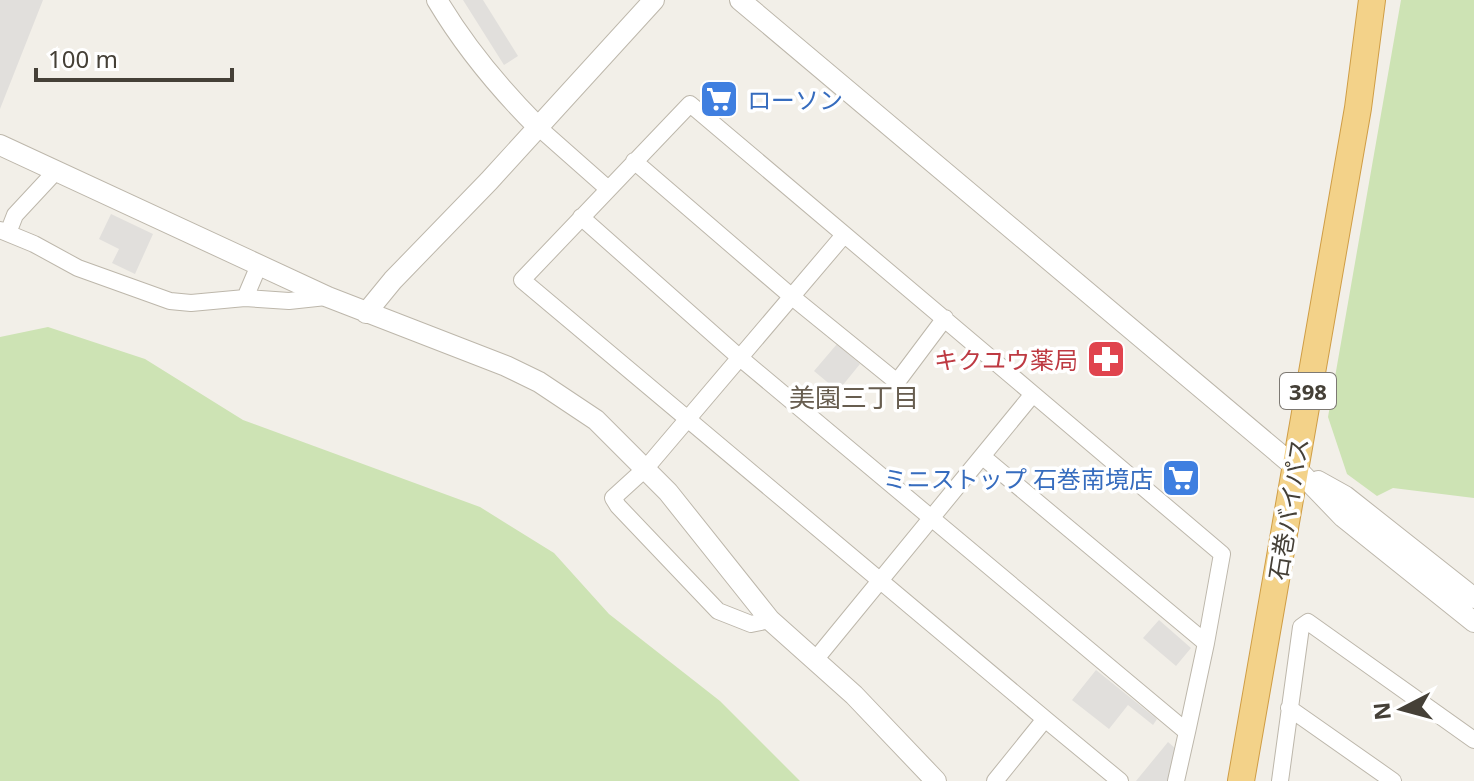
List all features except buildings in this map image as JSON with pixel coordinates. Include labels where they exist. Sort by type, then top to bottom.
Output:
[{"type":"highway","name":"石巻バイパス","points":[[1241,781],[1358,108],[1372,0]]},
{"type":"street","points":[[437,0],[502,92],[607,188]]},
{"type":"street","points":[[366,313],[393,280],[654,0]]},
{"type":"street","points":[[740,0],[1294,466],[1343,517],[1474,622]]},
{"type":"street","points":[[1120,781],[522,280],[690,104],[1222,554],[1176,781]]},
{"type":"street","points":[[0,145],[328,297],[506,366],[539,382],[596,420],[646,468],[770,620],[892,733],[936,781]]},
{"type":"street","points":[[634,161],[897,382],[945,318]]},
{"type":"street","points":[[55,172],[15,215],[4,232],[78,268],[170,301],[191,303],[245,298],[289,301],[328,297]]},
{"type":"street","points":[[581,217],[739,357],[1187,732]]},
{"type":"street","points":[[770,620],[751,624],[718,611],[613,498],[646,468],[844,235]]},
{"type":"street","points":[[245,298],[259,265]]},
{"type":"street","points":[[815,660],[1033,394]]},
{"type":"street","points":[[983,457],[1206,643]]},
{"type":"street","points":[[1294,466],[1345,496],[1474,598]]},
{"type":"street","points":[[1280,781],[1301,627],[1308,622],[1474,740]]},
{"type":"street","points":[[1289,708],[1393,781]]},
{"type":"street","points":[[1001,779],[1045,719]]},
{"type":"green space","points":[[1401,0],[1474,0],[1474,498],[1393,488],[1377,496],[1347,474],[1328,417]]},
{"type":"green space","points":[[48,327],[145,359],[243,420],[480,507],[554,553],[609,614],[720,701],[800,781],[0,781],[0,337]]},
{"type":"shaded area","points":[[0,0],[43,0],[0,109]]},
{"type":"shaded area","points":[[463,0],[483,0],[518,56],[504,65]]},
{"type":"shaded area","points":[[111,214],[153,234],[135,274],[112,263],[119,249],[99,239]]},
{"type":"shaded area","points":[[837,344],[860,364],[838,391],[814,371]]},
{"type":"shaded area","points":[[1159,620],[1191,648],[1176,666],[1143,638]]},
{"type":"shaded area","points":[[1096,670],[1157,719],[1153,725],[1128,705],[1109,729],[1072,700]]},
{"type":"shaded area","points":[[1168,742],[1176,749],[1169,781],[1136,781]]},
{"type":"place","name":"ローソン","points":[[719,99]]},
{"type":"place","name":"キクユウ薬局","points":[[1106,359]]},
{"type":"place","name":"ミニストップ 石巻南境店","points":[[1181,478]]},
{"type":"district","name":"美園三丁目","points":[[854,397]]}]
